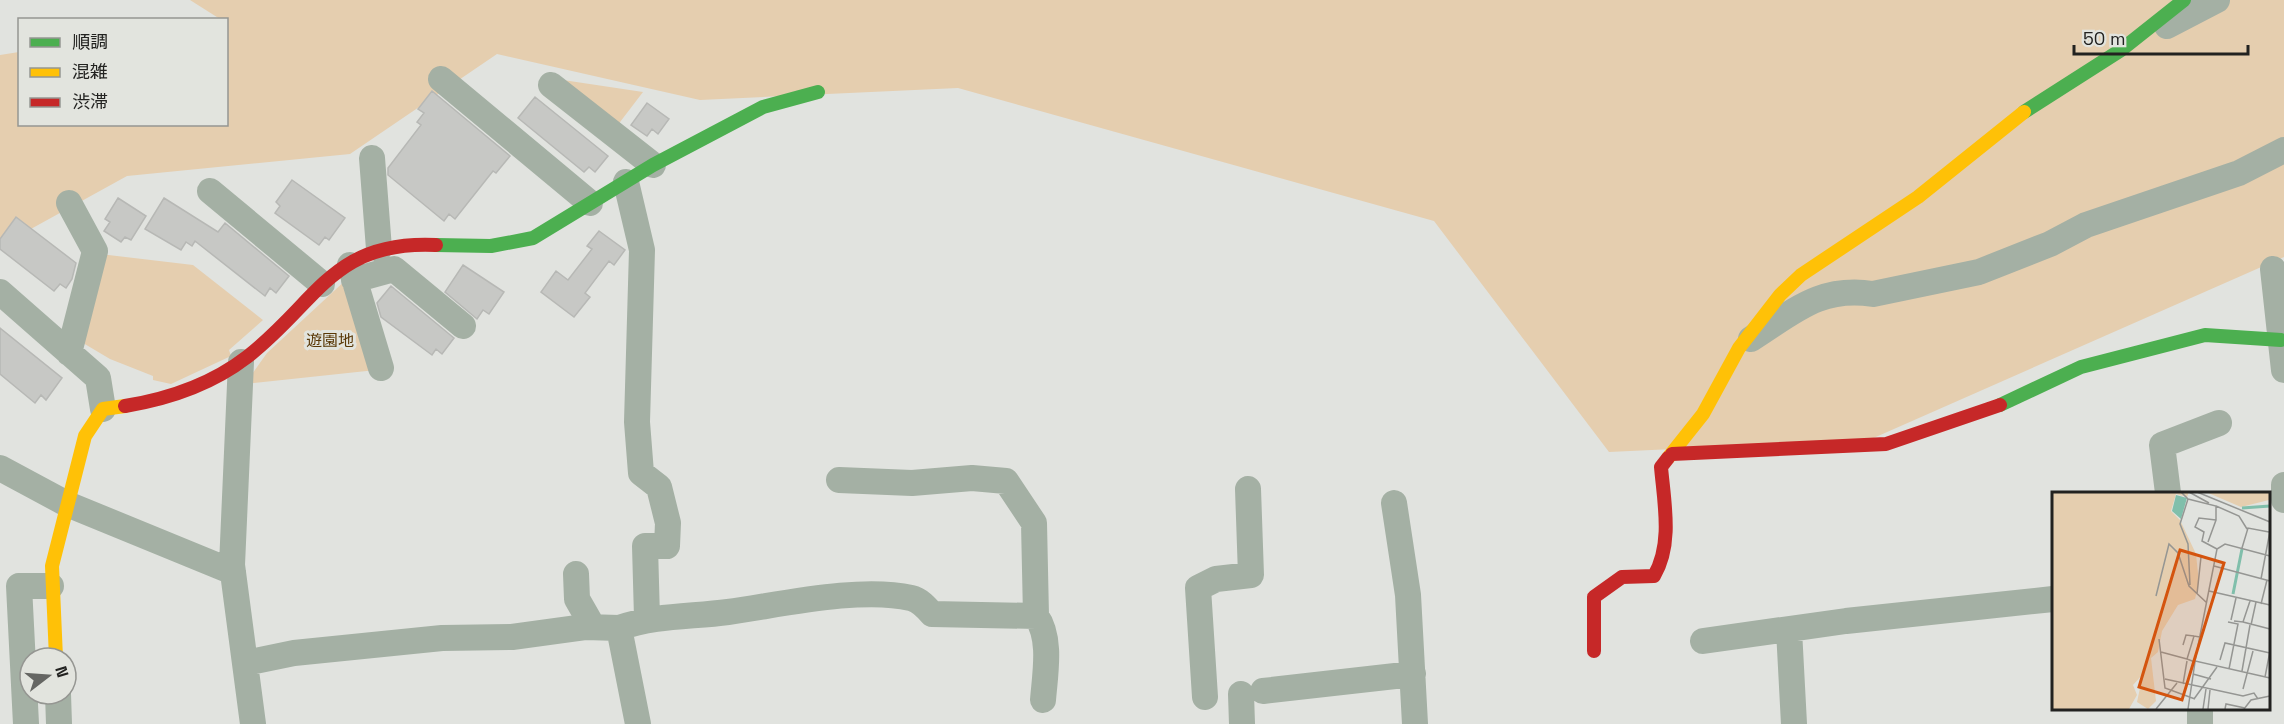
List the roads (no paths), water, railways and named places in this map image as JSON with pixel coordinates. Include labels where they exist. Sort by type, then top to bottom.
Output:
[{"type":"street","points":[[2124,48],[2184,0]]},
{"type":"street","points":[[1594,651],[1594,597],[1622,577],[1654,576],[1662,567],[1665,518],[1661,467],[1703,414],[1739,348],[1780,295],[1802,274],[1918,197],[2034,104],[2124,48],[2217,0]]},
{"type":"street","points":[[441,79],[590,203]]},
{"type":"street","points":[[551,85],[653,165]]},
{"type":"street","points":[[103,409],[133,407],[194,387],[241,362],[322,284],[351,271],[379,249],[419,243],[490,249],[509,246],[533,238],[653,165],[763,108],[818,92]]},
{"type":"street","points":[[1739,348],[1820,296],[1857,291],[1873,294],[1979,272],[2050,244],[2086,225],[2239,173],[2284,150]]},
{"type":"street","points":[[372,158],[379,249]]},
{"type":"street","points":[[626,182],[642,250],[637,422],[641,473],[659,487],[668,523],[667,546],[645,546],[647,618]]},
{"type":"street","points":[[210,191],[322,284]]},
{"type":"street","points":[[69,203],[95,251],[69,353]]},
{"type":"street","points":[[351,271],[394,269],[463,326]]},
{"type":"street","points":[[2273,269],[2284,370]]},
{"type":"street","points":[[351,271],[381,368]]},
{"type":"street","points":[[0,292],[98,378],[103,409],[85,436],[52,566],[55,646]]},
{"type":"street","points":[[1672,454],[1886,444],[2016,399],[2053,378],[2082,367],[2205,335],[2281,340]]},
{"type":"street","points":[[241,362],[233,572],[253,724]]},
{"type":"street","points":[[2168,492],[2162,445],[2219,423]]},
{"type":"street","points":[[0,468],[68,504],[233,572]]},
{"type":"street","points":[[839,480],[912,483],[972,478],[1006,481],[1034,523],[1036,616],[1043,626],[1045,646],[1043,700]]},
{"type":"street","points":[[2284,485],[2284,500]]},
{"type":"street","points":[[1205,697],[1197,588],[1216,579],[1251,575],[1248,489]]},
{"type":"street","points":[[1394,503],[1408,595],[1415,724]]},
{"type":"street","points":[[576,574],[577,599],[593,627]]},
{"type":"street","points":[[26,724],[19,586],[51,586]]},
{"type":"street","points":[[245,663],[294,653],[442,638],[512,637],[593,627],[619,628],[647,618],[726,612],[794,601],[881,595],[912,598],[923,603],[932,614],[1036,616]]},
{"type":"street","points":[[1702,641],[1846,621],[2052,599]]},
{"type":"street","points":[[619,628],[638,724]]},
{"type":"street","points":[[1789,630],[1794,724]]},
{"type":"street","points":[[1242,724],[1252,693],[1413,674]]},
{"type":"street","points":[[59,706],[60,724]]},
{"type":"park label","name":"遊園地","points":[[330,340]]}]
